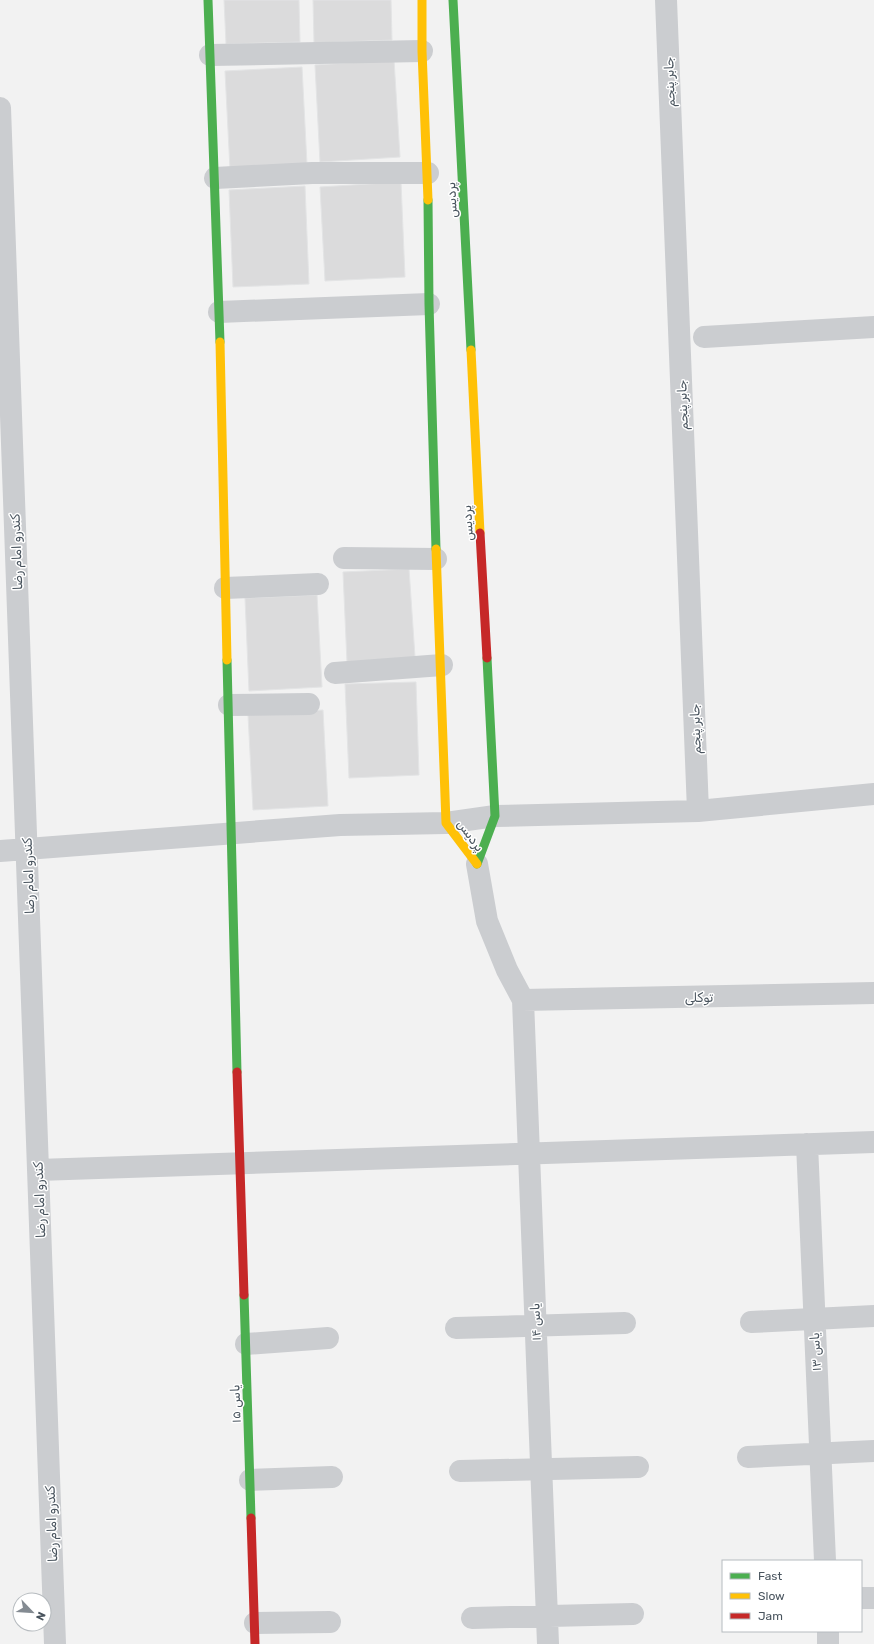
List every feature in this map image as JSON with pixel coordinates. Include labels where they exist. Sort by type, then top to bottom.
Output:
[{"type":"street","name":"یاس ۱۵","points":[[208,0],[220,312],[239,1163],[255,1634]]},
{"type":"street","name":"پردیس","points":[[422,0],[422,51],[428,173],[429,304],[436,559],[442,665],[446,823],[477,864]]},
{"type":"street","name":"پردیس","points":[[453,0],[495,816],[477,864]]},
{"type":"street","name":"جابر پنجم","points":[[666,0],[698,810]]},
{"type":"street","points":[[210,55],[422,51]]},
{"type":"street","name":"کندرو امام رضا","points":[[0,108],[55,1644]]},
{"type":"street","points":[[215,178],[312,173],[428,173]]},
{"type":"street","points":[[220,312],[429,304]]},
{"type":"street","points":[[704,337],[874,327]]},
{"type":"street","points":[[344,558],[436,559]]},
{"type":"street","points":[[225,588],[318,584]]},
{"type":"street","points":[[335,673],[442,665]]},
{"type":"street","points":[[229,705],[309,704]]},
{"type":"street","points":[[0,851],[340,825],[446,823],[495,816],[698,810],[874,794]]},
{"type":"street","points":[[477,864],[487,921],[507,970],[523,1000]]},
{"type":"street","name":"توکلی","points":[[523,1000],[874,993]]},
{"type":"street","name":"یاس ۱۴","points":[[523,1000],[548,1644]]},
{"type":"street","points":[[38,1170],[874,1142]]},
{"type":"street","name":"یاس ۱۳","points":[[807,1144],[825,1560]]},
{"type":"street","points":[[751,1322],[874,1316]]},
{"type":"street","points":[[456,1328],[625,1323]]},
{"type":"street","points":[[246,1344],[328,1338]]},
{"type":"street","points":[[748,1457],[820,1452],[874,1451]]},
{"type":"street","points":[[460,1471],[638,1467]]},
{"type":"street","points":[[250,1480],[332,1477]]},
{"type":"street","points":[[862,1598],[874,1598]]},
{"type":"street","points":[[472,1618],[633,1614]]},
{"type":"street","points":[[255,1634],[330,1622]]},
{"type":"street","points":[[828,1632],[828,1644]]},
{"type":"building","points":[[224,0],[299,0],[300,42],[226,44]]},
{"type":"building","points":[[313,0],[391,0],[392,40],[314,43]]},
{"type":"building","points":[[394,60],[400,157],[320,162],[315,65]]},
{"type":"building","points":[[302,67],[307,165],[230,169],[225,71]]},
{"type":"building","points":[[401,182],[405,277],[325,281],[320,187]]},
{"type":"building","points":[[305,186],[309,284],[233,287],[229,190]]},
{"type":"building","points":[[409,569],[415,657],[347,662],[343,572]]},
{"type":"building","points":[[317,595],[322,687],[249,691],[245,598]]},
{"type":"building","points":[[416,682],[419,775],[349,778],[345,684]]},
{"type":"building","points":[[323,710],[328,806],[253,810],[248,715]]},
{"type":"traffic: fast","points":[[208,0],[220,342]]},
{"type":"traffic: fast","points":[[453,0],[471,350]]},
{"type":"traffic: fast","points":[[428,200],[429,304],[436,549]]},
{"type":"traffic: fast","points":[[477,864],[495,816],[487,658]]},
{"type":"traffic: fast","points":[[227,660],[237,1072]]},
{"type":"traffic: fast","points":[[244,1295],[251,1518]]},
{"type":"traffic: slow","points":[[422,0],[422,51],[428,200]]},
{"type":"traffic: slow","points":[[220,342],[227,660]]},
{"type":"traffic: slow","points":[[471,350],[480,533]]},
{"type":"traffic: slow","points":[[436,549],[446,823],[477,864]]},
{"type":"traffic: jam","points":[[480,533],[487,658]]},
{"type":"traffic: jam","points":[[237,1072],[244,1295]]},
{"type":"traffic: jam","points":[[251,1518],[255,1644]]}]
